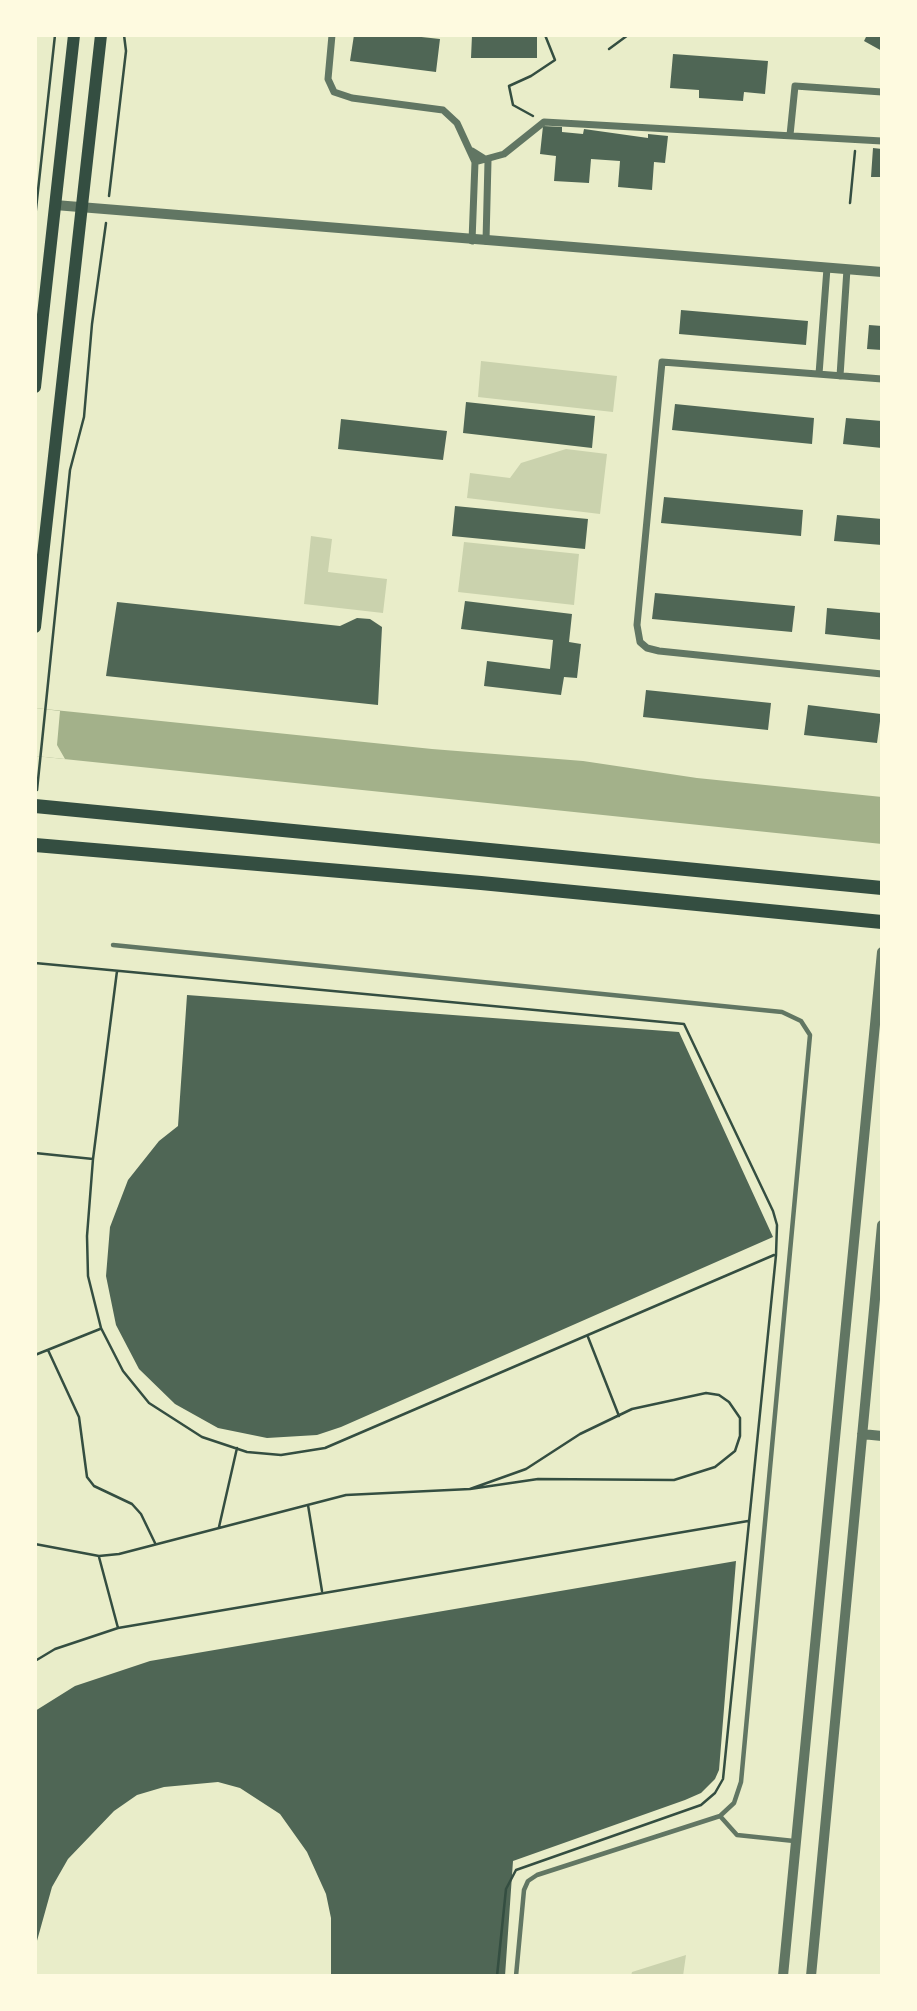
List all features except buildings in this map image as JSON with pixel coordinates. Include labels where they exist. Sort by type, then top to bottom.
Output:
[{"type":"main road","points":[[35,387],[74,35]]},
{"type":"main road","points":[[35,627],[102,35]]},
{"type":"main road","points":[[36,806],[882,888]]},
{"type":"main road","points":[[35,845],[495,884],[882,922]]},
{"type":"street","points":[[332,35],[328,79],[334,92],[352,98],[443,110],[457,122],[475,163],[472,241]]},
{"type":"street","points":[[790,135],[795,86],[882,92]]},
{"type":"street","points":[[475,163],[504,154],[544,122],[882,141]]},
{"type":"street","points":[[471,151],[488,161]]},
{"type":"street","points":[[486,241],[488,161]]},
{"type":"street","points":[[55,205],[472,241],[882,272]]},
{"type":"street","points":[[818,374],[827,268]]},
{"type":"street","points":[[839,376],[847,269]]},
{"type":"street","points":[[882,379],[662,362],[638,633],[647,648],[659,651],[882,674]]},
{"type":"street","points":[[783,1976],[882,952]]},
{"type":"street","points":[[811,1976],[882,1225]]},
{"type":"street","points":[[862,1434],[882,1436]]},
{"type":"lane","points":[[113,945],[782,1012],[794,1016],[807,1028],[811,1046],[741,1782],[734,1803],[719,1816],[537,1875],[528,1881],[524,1890],[516,1976]]},
{"type":"lane","points":[[719,1816],[737,1835],[795,1841]]},
{"type":"path","points":[[35,218],[55,35]]},
{"type":"path","points":[[36,806],[70,470],[84,417],[92,324],[126,51],[124,35]]},
{"type":"path","points":[[544,122],[513,105],[509,86],[531,76],[555,60],[545,35]]},
{"type":"path","points":[[609,49],[628,35]]},
{"type":"path","points":[[850,203],[856,139]]},
{"type":"path","points":[[35,963],[684,1024],[773,1211],[777,1225],[776,1255],[725,1767],[719,1787],[701,1805],[516,1870],[506,1888],[497,1976]]},
{"type":"path","points":[[117,971],[93,1159],[87,1236],[89,1276],[101,1328],[123,1371],[149,1403],[202,1437],[237,1448],[281,1455],[325,1448],[776,1255]]},
{"type":"path","points":[[35,1000],[35,1028]]},
{"type":"path","points":[[35,1153],[93,1159]]},
{"type":"path","points":[[35,1355],[101,1328]]},
{"type":"path","points":[[587,1336],[618,1416]]},
{"type":"path","points":[[48,1350],[79,1417],[87,1477],[94,1486],[132,1504],[141,1514],[155,1543]]},
{"type":"path","points":[[35,1544],[99,1556],[119,1554],[346,1495],[470,1489],[538,1479],[674,1480],[715,1467],[735,1451],[740,1436],[740,1418],[729,1402],[719,1395],[681,1398],[632,1409],[580,1434],[526,1469],[470,1489]]},
{"type":"path","points":[[219,1527],[237,1448]]},
{"type":"path","points":[[308,1504],[322,1592]]},
{"type":"path","points":[[35,1661],[55,1649],[118,1628],[748,1521]]},
{"type":"path","points":[[99,1556],[118,1628]]},
{"type":"shaded area","points":[[481,361],[617,376],[613,412],[478,397]]},
{"type":"shaded area","points":[[566,449],[607,454],[600,514],[467,498],[470,473],[510,478],[521,463]]},
{"type":"shaded area","points":[[311,536],[332,539],[328,572],[387,579],[383,613],[304,604]]},
{"type":"shaded area","points":[[464,542],[579,554],[574,605],[458,592]]},
{"type":"shaded area","points":[[35,708],[432,749],[583,761],[697,778],[882,797],[882,844],[35,756]]},
{"type":"shaded area","points":[[686,1955],[683,1976],[631,1976],[632,1972]]},
{"type":"pier","points":[[35,708],[60,711],[57,745],[65,759],[35,756]]}]
